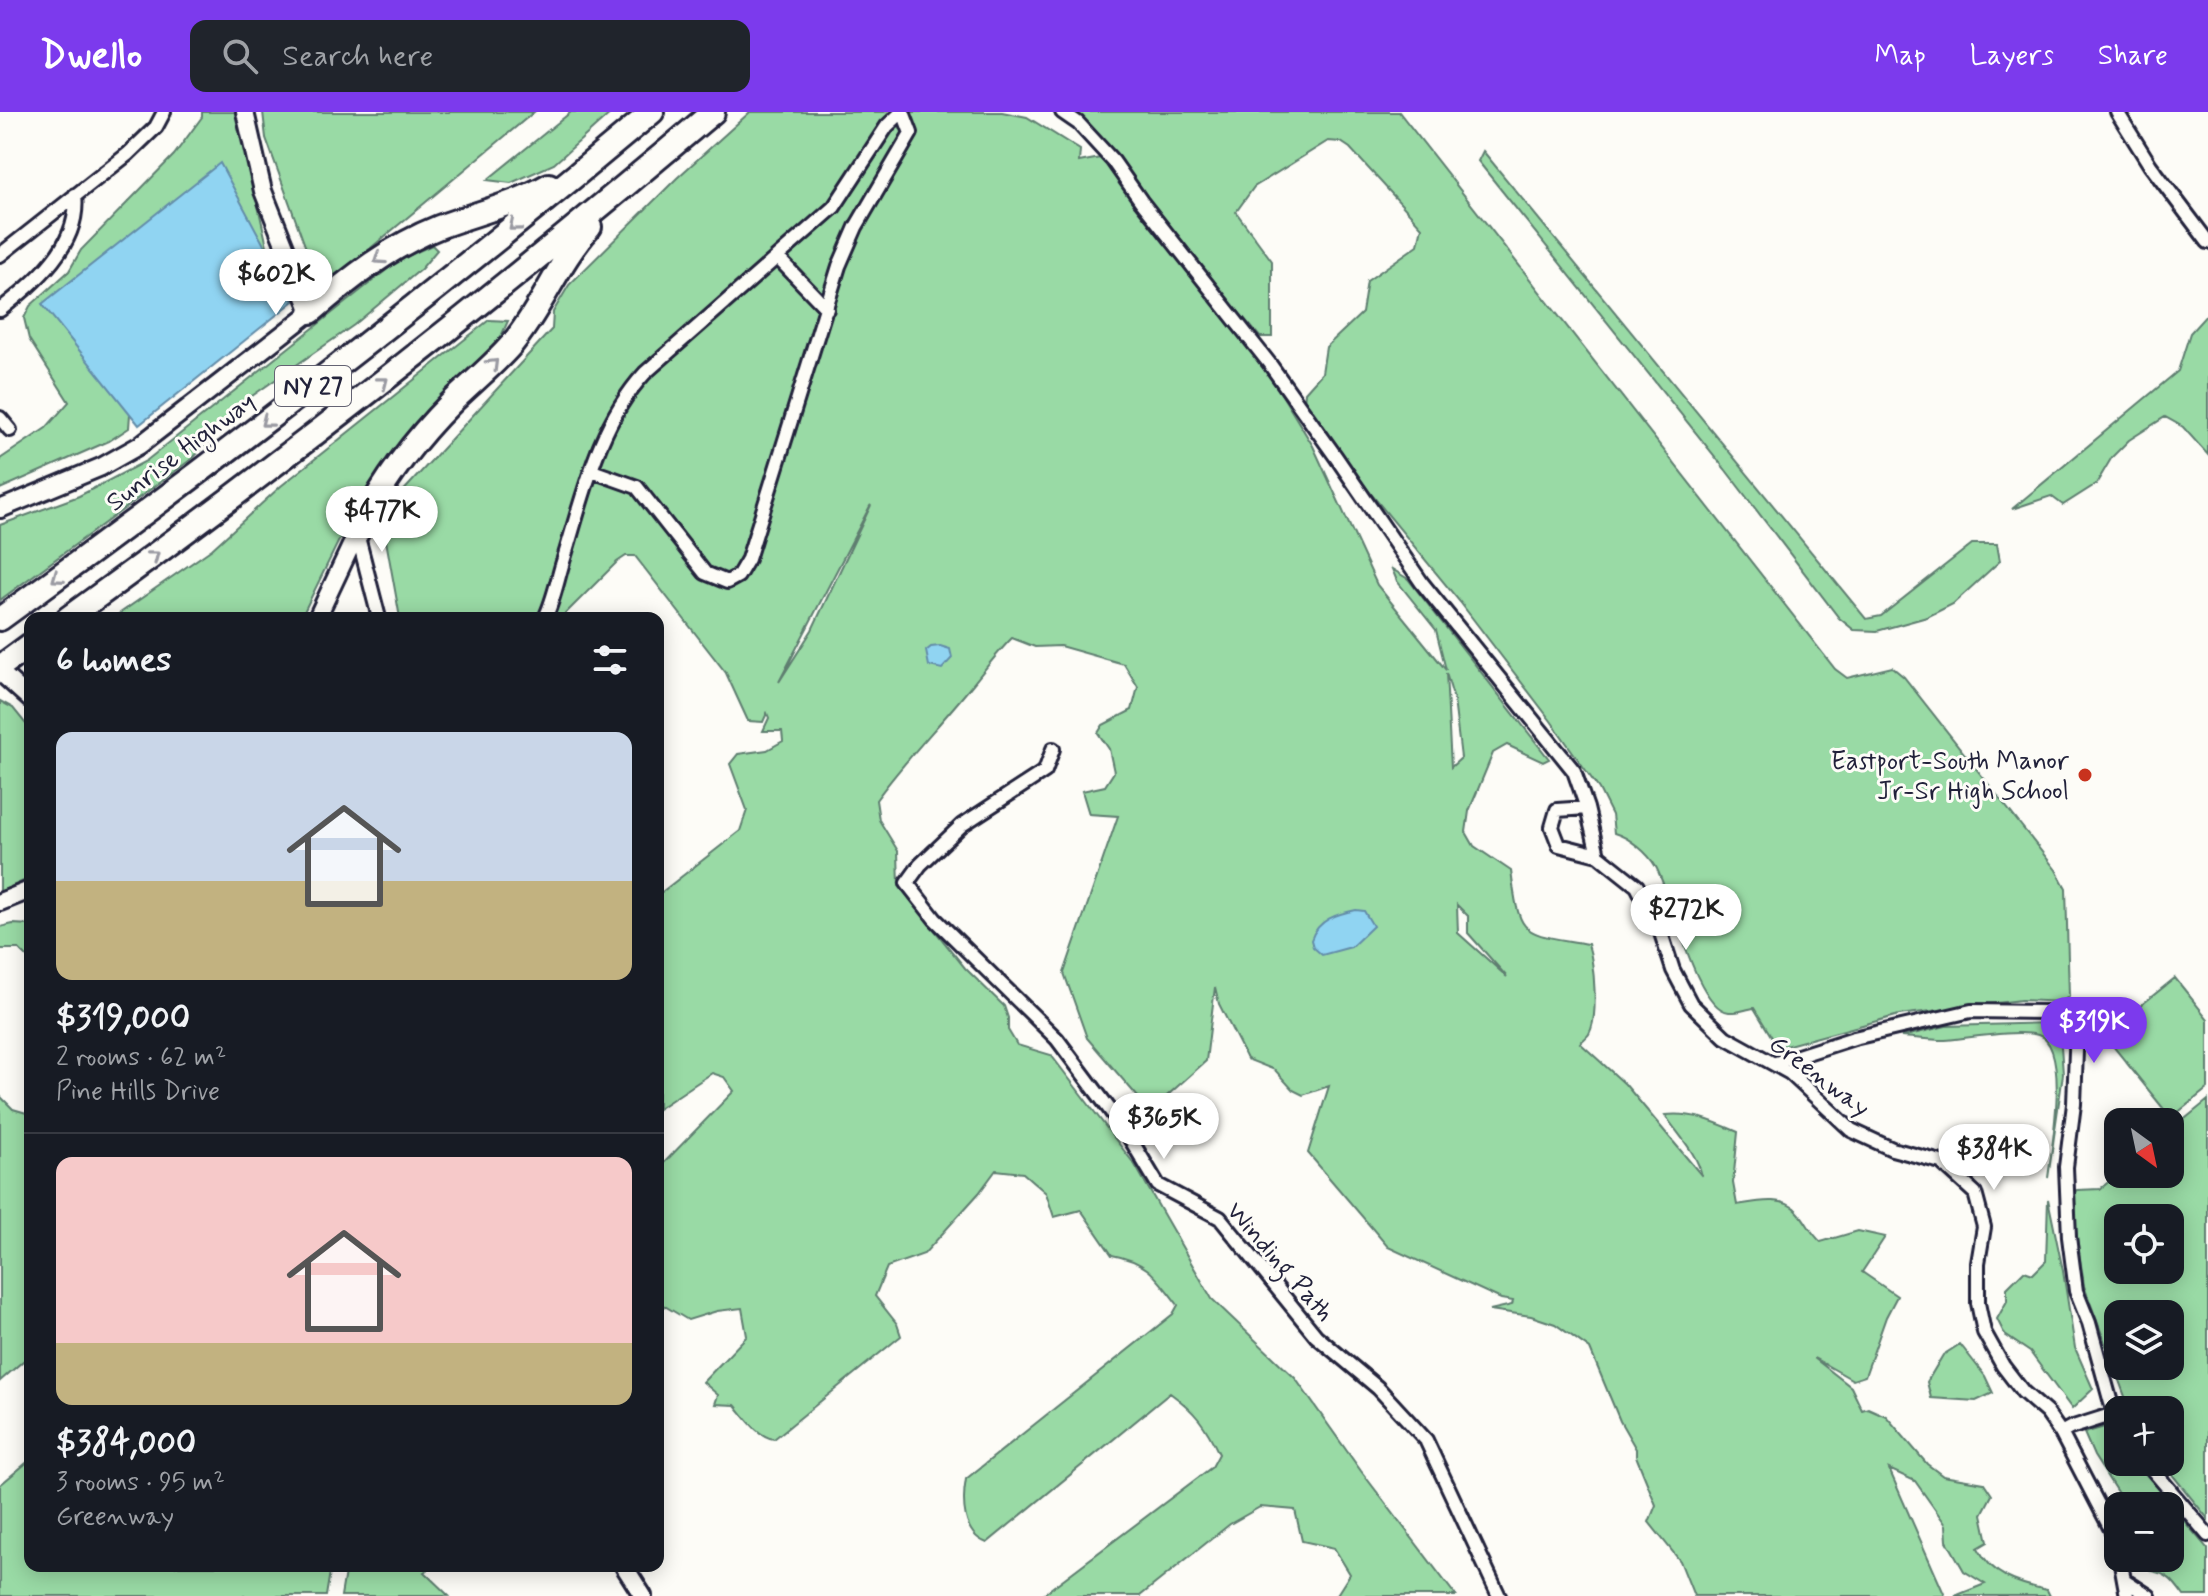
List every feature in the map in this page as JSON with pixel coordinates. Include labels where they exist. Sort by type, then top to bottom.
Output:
[{"type":"highway","name":"Sunrise Highway","points":[[0,619],[161,502],[340,365],[652,112]]},
{"type":"highway","name":"NY 27","points":[[76,612],[378,386],[713,112]]},
{"type":"highway","points":[[311,312],[357,275],[403,244],[439,227],[526,197],[617,141]]},
{"type":"highway","points":[[357,533],[385,484],[421,436],[521,332],[583,236],[677,142]]},
{"type":"highway","points":[[0,670],[24,650]]},
{"type":"street","points":[[0,255],[128,154],[156,127],[164,112]]},
{"type":"street","points":[[0,509],[94,471],[140,445],[311,312],[255,167],[245,112]]},
{"type":"street","points":[[547,612],[592,471],[611,418],[626,394],[645,373],[834,207],[887,126],[903,112],[911,133],[856,227],[839,266],[748,559],[738,576],[727,582],[705,573],[637,487],[592,471]]},
{"type":"street","points":[[1062,112],[1078,123],[1113,161],[1269,363],[1422,583],[1574,771],[1598,855]]},
{"type":"street","points":[[2117,112],[2158,175],[2208,242]]},
{"type":"street","points":[[0,310],[24,291],[54,258],[72,229],[77,212],[75,195]]},
{"type":"street","points":[[778,258],[827,309]]},
{"type":"street","points":[[0,418],[10,430]]},
{"type":"street","points":[[320,612],[357,533]]},
{"type":"street","points":[[357,533],[377,612]]},
{"type":"street","points":[[0,670],[24,693]]},
{"type":"street","name":"Winding Path","points":[[1053,749],[1045,771],[962,825],[920,865],[907,883],[935,919],[1057,1039],[1125,1130],[1158,1185],[1220,1218],[1316,1336],[1378,1388],[1426,1440],[1499,1596]]},
{"type":"street","name":"Greenway","points":[[1587,808],[1557,810],[1552,827],[1559,845],[1598,855],[1637,886],[1691,1004],[1725,1037],[1776,1063],[1851,1130],[1892,1149],[1941,1162],[1975,1193],[1984,1227],[1978,1263],[1978,1303],[1984,1332],[2010,1375],[2023,1392],[2047,1413],[2061,1433],[2104,1516]]},
{"type":"street","points":[[0,902],[24,892]]},
{"type":"street","points":[[1776,1063],[1854,1038],[1971,1011],[2047,1012],[2077,1025],[2074,1104],[2066,1167],[2069,1237],[2076,1291],[2089,1323],[2110,1396]]},
{"type":"street","points":[[2061,1433],[2104,1420]]},
{"type":"street","points":[[2158,1476],[2208,1535]]},
{"type":"street","points":[[628,1572],[643,1596]]},
{"type":"street","points":[[2124,1572],[2127,1596]]},
{"type":"street","points":[[2126,1581],[2149,1596]]},
{"type":"green space","points":[[202,112],[237,112],[278,295],[131,400],[129,428],[109,441],[0,489],[0,459],[46,428],[69,402],[29,339],[24,318],[30,306],[69,271],[81,250],[174,155],[202,117]]},
{"type":"green space","points":[[263,112],[534,112],[336,277],[323,278],[312,265],[266,138]]},
{"type":"green space","points":[[571,112],[612,112],[554,164],[511,183],[487,180]]},
{"type":"green space","points":[[750,112],[1002,112],[1027,117],[1080,150],[1079,162],[1111,156],[1076,112],[1399,112],[1835,669],[1847,678],[1892,667],[1904,677],[2056,870],[2066,888],[2069,996],[2062,1002],[2021,1000],[1899,1015],[1785,1046],[1776,1044],[1754,1008],[1729,1012],[1717,1006],[1695,972],[1653,862],[1632,842],[1614,833],[1612,815],[1599,789],[1551,721],[1460,602],[1372,495],[1304,403],[1305,392],[1322,373],[1326,347],[1362,313],[1367,281],[1418,245],[1422,227],[1341,142],[1328,141],[1254,187],[1236,212],[1272,261],[1272,337],[1260,337],[1213,282],[1313,446],[1377,585],[1446,670],[1436,630],[1397,581],[1392,569],[1408,579],[1549,759],[1543,762],[1507,745],[1493,753],[1469,811],[1466,832],[1474,846],[1511,871],[1518,910],[1528,929],[1549,937],[1588,944],[1595,1003],[1589,1034],[1580,1043],[1625,1084],[1702,1176],[1692,1152],[1665,1115],[1693,1116],[1738,1132],[1733,1183],[1737,1205],[1769,1201],[1785,1203],[1798,1212],[1821,1242],[1858,1231],[1885,1237],[1862,1272],[1897,1296],[1886,1317],[1865,1376],[1853,1380],[1814,1358],[1851,1387],[1862,1410],[1868,1408],[1886,1416],[1927,1464],[1943,1476],[1984,1483],[1992,1495],[1982,1514],[1988,1542],[1978,1548],[1998,1572],[2026,1585],[2047,1590],[2050,1596],[1955,1596],[1985,1584],[1964,1571],[1947,1541],[1946,1525],[1915,1481],[1889,1469],[1945,1596],[1694,1596],[1680,1561],[1649,1522],[1656,1505],[1636,1449],[1620,1421],[1590,1349],[1555,1324],[1531,1316],[1490,1310],[1512,1305],[1513,1301],[1501,1299],[1388,1247],[1308,1153],[1329,1086],[1303,1095],[1293,1090],[1275,1070],[1247,1059],[1219,1004],[1215,987],[1206,1061],[1150,1111],[1087,1038],[1064,973],[1118,816],[1089,814],[1082,791],[1105,786],[1114,772],[1109,749],[1098,733],[1103,725],[1132,710],[1138,687],[1124,664],[1060,646],[1035,647],[1012,638],[876,800],[879,820],[898,851],[899,886],[965,968],[1004,1006],[1008,1030],[1017,1045],[1051,1055],[1135,1165],[1212,1299],[1295,1378],[1456,1596],[1336,1596],[1350,1574],[1334,1548],[1302,1541],[1295,1510],[1260,1507],[1230,1524],[1140,1596],[1041,1596],[1212,1467],[1219,1454],[1209,1435],[1193,1413],[1170,1393],[987,1543],[979,1539],[968,1525],[966,1516],[966,1479],[1173,1314],[1178,1305],[1151,1272],[1135,1262],[1112,1255],[1081,1210],[1054,1217],[1046,1193],[1023,1173],[996,1170],[924,1254],[887,1267],[875,1296],[897,1324],[901,1336],[774,1439],[757,1430],[735,1405],[715,1404],[718,1395],[703,1382],[747,1336],[742,1308],[717,1311],[688,1320],[664,1306],[664,1163],[734,1091],[724,1077],[712,1073],[664,1105],[664,890],[740,831],[747,810],[730,764],[738,754],[767,750],[783,741],[782,731],[763,731],[769,718],[767,713],[763,722],[748,721],[726,673],[635,556],[626,556],[617,562],[567,612],[399,612],[385,535],[387,509],[552,329],[553,312],[569,285],[677,178]],"holes":[[[871,505],[812,630],[779,682]],[[1446,673],[1454,700],[1461,758],[1451,767]],[[1457,905],[1468,916],[1468,933],[1507,977],[1458,933]]]},
{"type":"green space","points":[[1483,151],[1866,619],[1881,616],[1972,544],[1997,544],[2000,561],[1953,604],[1927,617],[1877,631],[1854,630],[1839,618],[1725,469],[1478,161]]},
{"type":"green space","points":[[432,245],[437,250],[421,269],[354,325],[252,396],[193,458],[0,600],[0,525],[79,496],[146,461],[399,260]]},
{"type":"green space","points":[[2208,313],[2208,455],[2183,427],[2165,417],[2129,440],[2112,457],[2096,484],[2063,505],[2051,496],[2012,509],[2178,371],[2190,333]]},
{"type":"green space","points":[[489,320],[508,321],[499,341],[375,486],[345,528],[304,612],[122,612],[212,549],[281,486]]},
{"type":"green space","points":[[0,701],[13,708],[24,722],[24,881],[0,892]]},
{"type":"green space","points":[[24,925],[24,954],[19,949],[0,949],[0,927]]},
{"type":"green space","points":[[2175,978],[2208,1019],[2208,1088],[2183,1108],[2163,1108],[2104,1035]]},
{"type":"green space","points":[[2049,1023],[2060,1032],[2063,1074],[2048,1178],[2055,1124],[2056,1078],[2054,1058],[2048,1043],[2038,1035],[2029,1033],[1945,1040],[1901,1037],[1946,1026]]},
{"type":"green space","points":[[0,1096],[13,1109],[24,1112],[24,1360],[0,1381]]},
{"type":"green space","points":[[2208,1100],[2208,1519],[2173,1476],[2184,1476],[2184,1396],[2125,1396],[2119,1380],[2184,1380],[2184,1300],[2104,1300],[2104,1340],[2084,1286],[2071,1195],[2077,1190],[2100,1189],[2104,1186],[2184,1188],[2184,1120]]},
{"type":"green space","points":[[2048,1199],[2075,1348],[2093,1389],[2072,1409],[2030,1352],[2005,1335],[1997,1319],[2007,1301],[2007,1288],[2024,1271],[2033,1274],[2046,1261]]},
{"type":"green space","points":[[1960,1344],[1985,1376],[1993,1393],[1976,1401],[1931,1398],[1927,1382],[1943,1355]]},
{"type":"green space","points":[[2104,1427],[2104,1472],[2094,1456],[2084,1433]]},
{"type":"green space","points":[[24,1465],[24,1572],[330,1572],[326,1596],[0,1596],[0,1485]]},
{"type":"green space","points":[[2107,1476],[2149,1476],[2161,1492],[2117,1492]]},
{"type":"green space","points":[[2184,1521],[2208,1549],[2208,1596],[2184,1596],[2162,1574],[2155,1572],[2184,1572]]},
{"type":"green space","points":[[345,1572],[424,1572],[449,1596],[341,1596]]},
{"type":"water","points":[[220,163],[294,301],[139,425],[42,304]]},
{"type":"water","points":[[940,646],[950,649],[952,658],[942,669],[929,666],[926,651]]},
{"type":"water","points":[[1356,910],[1364,911],[1373,926],[1351,947],[1322,955],[1313,947],[1311,940],[1323,922]]},
{"type":"place","name":"Eastport-South Manor Jr-Sr High School","points":[[2085,775]]}]
